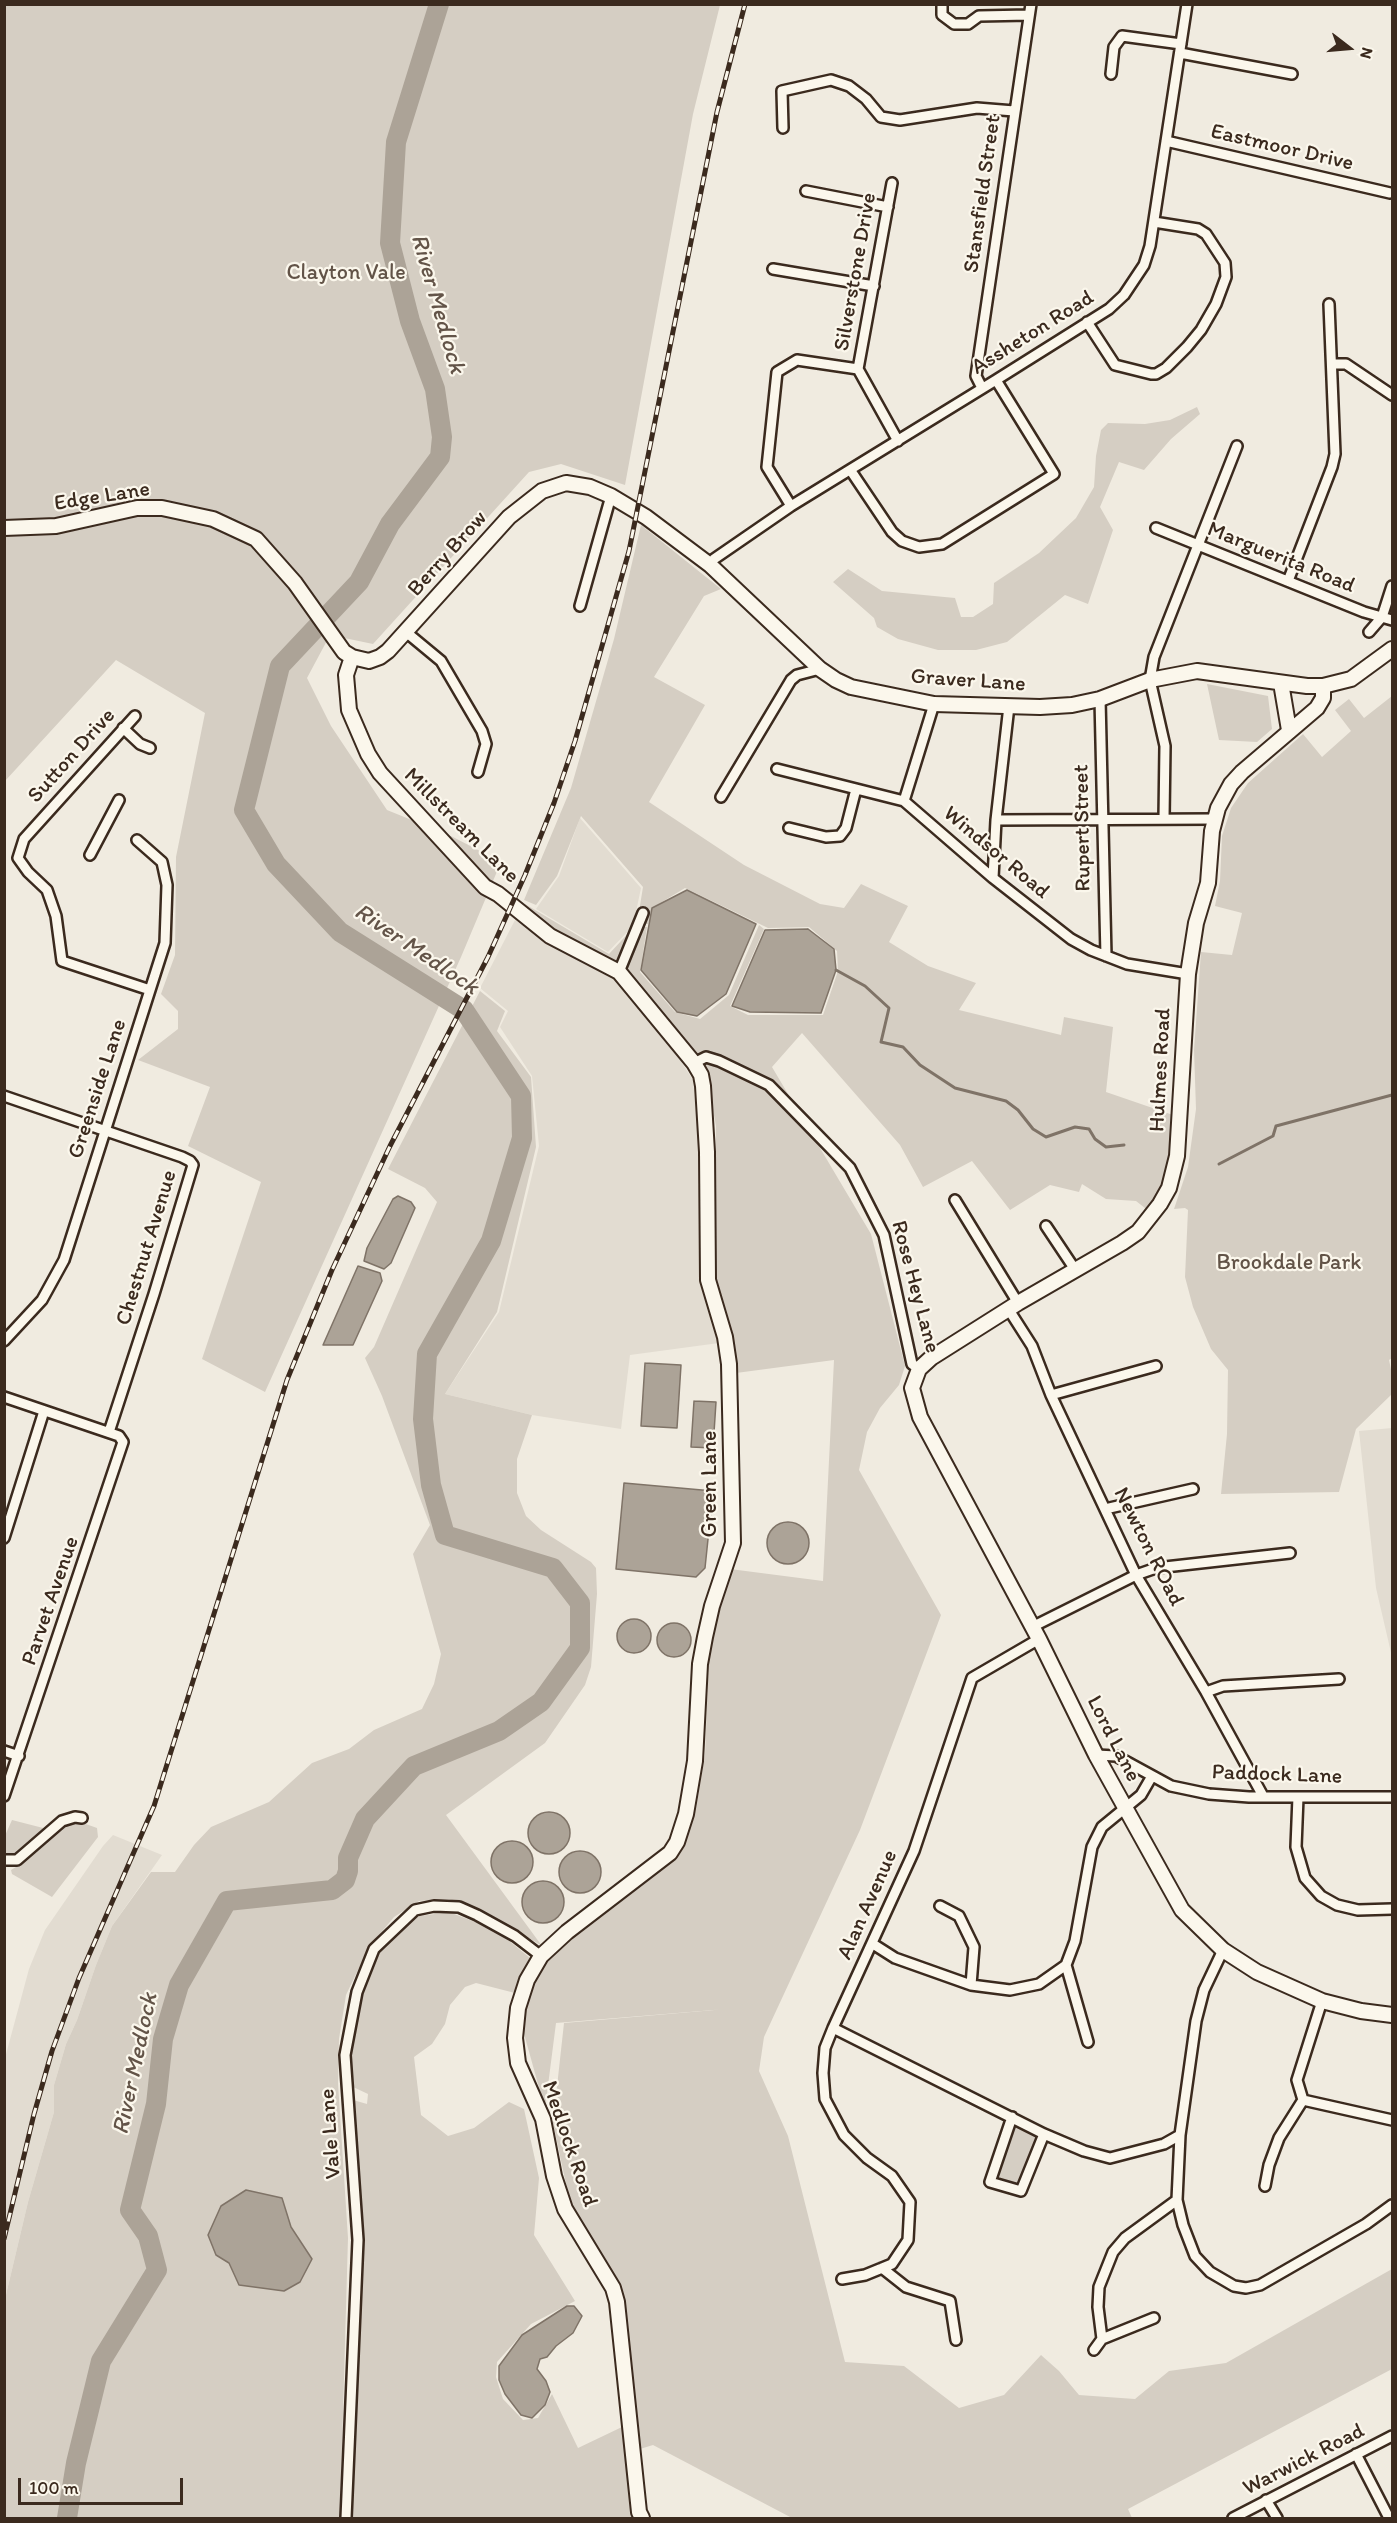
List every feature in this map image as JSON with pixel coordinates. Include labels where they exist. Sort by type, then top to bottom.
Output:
[{"type":"street","points":[[942,4],[942,15],[954,24],[968,24],[979,16],[1029,15]]},
{"type":"street","name":"Stansfield Street","points":[[982,388],[976,376],[1031,4]]},
{"type":"street","name":"Assheton Road","points":[[710,565],[714,559],[791,506],[1109,309],[1124,296],[1137,279],[1147,256],[1187,4]]},
{"type":"street","points":[[1111,74],[1114,47],[1122,36],[1292,74]]},
{"type":"street","points":[[783,128],[782,91],[831,80],[849,86],[866,99],[881,117],[900,120],[977,108],[1014,111]]},
{"type":"street","name":"Eastmoor Drive","points":[[1166,141],[1390,193]]},
{"type":"street","name":"Silverstone Drive","points":[[858,369],[892,183]]},
{"type":"street","points":[[806,191],[888,207]]},
{"type":"street","points":[[1087,322],[1115,365],[1151,374],[1156,374],[1166,368],[1201,330],[1216,304],[1226,277],[1225,263],[1206,234],[1198,229],[1154,222]]},
{"type":"street","points":[[773,269],[874,286]]},
{"type":"street","points":[[1288,582],[1335,454],[1329,304]]},
{"type":"street","points":[[791,506],[767,467],[777,372],[797,360],[858,369],[898,441]]},
{"type":"street","points":[[1333,364],[1346,364],[1392,394]]},
{"type":"street","points":[[850,471],[892,532],[902,540],[919,547],[942,544],[1054,474],[996,380]]},
{"type":"street","points":[[1164,818],[1165,746],[1150,680],[1154,657],[1237,446]]},
{"type":"street","name":"Berry Brow","points":[[351,657],[369,661],[380,657],[406,632],[509,517],[542,491],[555,485],[579,484],[611,496],[646,517],[710,565],[820,669]]},
{"type":"street","points":[[580,606],[611,496]]},
{"type":"street","name":"Edge Lane","points":[[4,528],[56,526],[138,508],[162,508],[213,519],[255,539],[295,583],[330,635],[351,657]]},
{"type":"street","name":"Marguerita Road","points":[[1156,528],[1288,582],[1392,620]]},
{"type":"street","points":[[1369,632],[1382,617],[1392,586]]},
{"type":"street","points":[[406,632],[441,660],[482,731],[486,744],[478,771]]},
{"type":"street","name":"Graver Lane","points":[[820,669],[851,687],[934,704],[1072,705],[1100,699],[1150,680],[1197,671],[1281,683],[1323,686],[1351,679],[1392,649]]},
{"type":"street","name":"Millstream Lane","points":[[351,657],[346,675],[349,710],[368,754],[380,773],[485,887],[498,894],[550,936],[619,972]]},
{"type":"street","points":[[721,797],[791,680],[797,675],[820,669]]},
{"type":"street","points":[[1281,683],[1289,730]]},
{"type":"street","name":"Hulmes Road","points":[[919,1369],[945,1348],[1138,1232],[1160,1204],[1169,1188],[1177,1156],[1188,974],[1195,932],[1208,883],[1215,819],[1231,784],[1254,760],[1317,708],[1323,698],[1323,686]]},
{"type":"street","name":"Rupert Street","points":[[1100,699],[1106,956]]},
{"type":"street","points":[[904,801],[934,704]]},
{"type":"street","points":[[993,878],[996,820],[1009,706]]},
{"type":"street","name":"Sutton Drive","points":[[135,716],[24,838],[18,858],[28,872],[47,890],[56,916],[62,961],[150,990]]},
{"type":"street","points":[[123,728],[140,744],[150,748]]},
{"type":"street","name":"Windsor Road","points":[[777,769],[904,801],[993,878],[1071,939],[1127,964],[1188,974]]},
{"type":"street","points":[[789,828],[826,837],[840,836],[846,828],[856,789]]},
{"type":"street","points":[[90,855],[119,801]]},
{"type":"street","points":[[996,820],[1215,819]]},
{"type":"street","name":"Greenside Lane","points":[[4,1341],[26,1321],[54,1282],[64,1260],[165,943],[167,885],[162,862],[137,840]]},
{"type":"street","points":[[619,972],[644,913]]},
{"type":"street","name":"Green Lane","points":[[542,1956],[567,1932],[662,1860],[677,1842],[686,1814],[695,1761],[700,1664],[705,1637],[712,1606],[733,1543],[729,1364],[725,1337],[708,1280],[707,1152],[701,1075],[694,1063],[619,972]]},
{"type":"street","name":"Rose Hey Lane","points":[[694,1063],[706,1057],[769,1085],[850,1168],[884,1235],[912,1364],[919,1369]]},
{"type":"street","points":[[4,1096],[106,1130]]},
{"type":"street","name":"Chestnut Avenue","points":[[106,1130],[182,1157],[193,1165],[109,1432]]},
{"type":"street","name":"Newton ROad","points":[[955,1200],[1014,1307],[1051,1395],[1136,1575],[1206,1692],[1263,1796]]},
{"type":"street","points":[[1046,1226],[1076,1271]]},
{"type":"street","points":[[1051,1395],[1156,1366]]},
{"type":"street","name":"Lord Lane","points":[[919,1369],[912,1388],[920,1417],[1035,1633],[1124,1808],[1182,1910],[1223,1950],[1257,1972],[1322,2001],[1361,2011],[1392,2015]]},
{"type":"street","points":[[4,1397],[109,1432]]},
{"type":"street","points":[[4,1538],[44,1411]]},
{"type":"street","name":"Parvet Avenue","points":[[4,1796],[122,1452],[122,1438],[109,1432]]},
{"type":"street","points":[[1105,1509],[1193,1489]]},
{"type":"street","name":"Alan Avenue","points":[[882,2268],[892,2264],[908,2240],[910,2202],[892,2176],[867,2158],[844,2135],[825,2099],[823,2073],[825,2048],[914,1851],[972,1678],[1035,1633],[1136,1575],[1156,1568],[1290,1553]]},
{"type":"street","points":[[1206,1692],[1223,1686],[1339,1679]]},
{"type":"street","points":[[4,1751],[19,1756]]},
{"type":"street","name":"Paddock Lane","points":[[1096,1755],[1116,1756],[1171,1786],[1209,1794],[1392,1797]]},
{"type":"street","points":[[873,1944],[895,1958],[971,1985],[1010,1990],[1040,1984],[1066,1965],[1075,1941],[1092,1847],[1102,1827],[1141,1795],[1152,1776]]},
{"type":"street","points":[[1298,1797],[1296,1847],[1305,1878],[1321,1896],[1337,1905],[1358,1910],[1392,1909]]},
{"type":"street","points":[[4,1860],[17,1860],[62,1821],[75,1817],[82,1818]]},
{"type":"street","name":"Vale Lane","points":[[346,2518],[357,2240],[345,2055],[357,1992],[374,1949],[416,1910],[434,1906],[459,1907],[477,1915],[515,1936],[542,1956]]},
{"type":"street","points":[[940,1906],[959,1916],[974,1947],[971,1985]]},
{"type":"street","points":[[1223,1950],[1204,1990],[1196,2021],[1180,2135],[1177,2200],[1183,2225],[1195,2256],[1218,2277],[1234,2286],[1246,2288],[1260,2285],[1366,2224],[1392,2205]]},
{"type":"street","name":"Medlock Road","points":[[542,1956],[527,1980],[518,2008],[515,2038],[518,2063],[543,2120],[554,2176],[565,2209],[613,2288],[617,2302],[639,2512],[642,2518]]},
{"type":"street","points":[[1066,1965],[1088,2042]]},
{"type":"street","points":[[1265,2187],[1269,2165],[1279,2138],[1303,2100],[1297,2080],[1322,2001]]},
{"type":"street","points":[[833,2028],[1044,2134],[1084,2151],[1110,2158],[1164,2144],[1180,2135]]},
{"type":"street","points":[[1303,2100],[1392,2120]]},
{"type":"street","points":[[1012,2117],[990,2182],[1021,2191],[1044,2134]]},
{"type":"street","points":[[1102,2339],[1098,2307],[1099,2287],[1113,2252],[1125,2238],[1177,2200]]},
{"type":"street","points":[[842,2278],[865,2275],[882,2268],[906,2287],[950,2301],[956,2340]]},
{"type":"street","points":[[1094,2350],[1102,2339],[1154,2318]]},
{"type":"street","name":"Warwick Road","points":[[1233,2518],[1392,2436]]},
{"type":"street","points":[[1356,2454],[1389,2518]]},
{"type":"street","points":[[1266,2500],[1277,2518]]},
{"type":"shaded area","points":[[580,818],[641,888],[633,926],[608,952],[536,909],[559,876]]},
{"type":"shaded area","points":[[687,890],[756,924],[726,994],[697,1016],[677,1012],[641,970],[652,908]]},
{"type":"shaded area","points":[[515,920],[562,950],[610,974],[656,1023],[693,1080],[702,1177],[704,1283],[719,1343],[630,1355],[621,1429],[532,1415],[445,1394],[499,1312],[539,1146],[532,1076],[500,1027],[508,1011],[480,988]]},
{"type":"shaded area","points":[[808,929],[834,949],[836,970],[821,1013],[750,1012],[732,1006],[765,930]]},
{"type":"shaded area","points":[[398,1196],[411,1202],[415,1208],[391,1263],[384,1269],[364,1261],[367,1248],[393,1199]]},
{"type":"shaded area","points":[[358,1266],[380,1273],[382,1281],[353,1345],[323,1345]]},
{"type":"shaded area","points":[[645,1363],[681,1365],[677,1428],[641,1426]]},
{"type":"shaded area","points":[[694,1401],[716,1402],[713,1448],[691,1447]]},
{"type":"shaded area","points":[[1392,1428],[1392,1657],[1376,1588],[1359,1431]]},
{"type":"shaded area","points":[[624,1483],[713,1491],[705,1568],[696,1577],[616,1569]]},
{"type":"shaded area","points":[[788,1522],[803,1528],[809,1543],[803,1558],[788,1564],[773,1558],[767,1543],[773,1528]]},
{"type":"shaded area","points":[[634,1619],[646,1624],[651,1636],[646,1648],[634,1653],[622,1648],[617,1636],[622,1624]]},
{"type":"shaded area","points":[[674,1623],[686,1628],[691,1640],[686,1652],[674,1657],[662,1652],[657,1640],[662,1628]]},
{"type":"shaded area","points":[[549,1812],[564,1818],[570,1833],[564,1848],[549,1854],[534,1848],[528,1833],[534,1818]]},
{"type":"shaded area","points":[[113,1835],[162,1855],[112,1926],[66,2044],[54,2085],[54,2112],[28,2202],[5,2299],[5,2058],[29,1969],[45,1930]]},
{"type":"shaded area","points":[[512,1841],[527,1847],[533,1862],[527,1877],[512,1883],[497,1877],[491,1862],[497,1847]]},
{"type":"shaded area","points":[[580,1851],[595,1857],[601,1872],[595,1887],[580,1893],[565,1887],[559,1872],[565,1857]]},
{"type":"shaded area","points":[[543,1881],[558,1887],[564,1902],[558,1917],[543,1923],[528,1917],[522,1902],[528,1887]]},
{"type":"shaded area","points":[[246,2190],[282,2198],[291,2227],[312,2259],[300,2282],[284,2291],[239,2285],[229,2263],[216,2255],[208,2235],[221,2206]]},
{"type":"shaded area","points":[[567,2306],[574,2306],[582,2316],[573,2333],[556,2346],[547,2357],[540,2359],[537,2369],[546,2381],[550,2392],[545,2405],[532,2418],[521,2415],[505,2394],[499,2380],[499,2366],[522,2335]]},
{"type":"green space","name":"Clayton Vale","points":[[5,5],[720,5],[693,114],[625,485],[561,464],[529,472],[373,644],[330,635],[307,678],[331,726],[387,810],[451,836],[501,862],[461,957],[265,1392],[202,1359],[261,1182],[188,1146],[210,1087],[138,1060],[178,1029],[178,1011],[161,994],[175,955],[176,857],[205,713],[116,660],[5,781]]},
{"type":"green space","points":[[1197,407],[1200,414],[1171,439],[1144,470],[1119,462],[1100,507],[1113,530],[1088,604],[1065,595],[1007,642],[976,650],[938,650],[898,639],[877,627],[874,618],[833,582],[848,569],[882,591],[955,598],[961,617],[973,617],[993,604],[994,583],[1039,553],[1076,518],[1094,487],[1101,430],[1108,423],[1145,424],[1170,420]]},
{"type":"green space","points":[[641,525],[721,589],[704,596],[654,677],[705,705],[649,802],[744,865],[820,904],[844,908],[861,884],[908,906],[889,942],[928,966],[976,983],[959,1010],[1061,1035],[1064,1017],[1113,1027],[1106,1092],[1173,1115],[1166,1181],[1150,1212],[1136,1201],[1106,1199],[1082,1184],[1079,1192],[1050,1185],[1010,1210],[972,1161],[923,1187],[900,1145],[802,1033],[772,1067],[871,1234],[905,1366],[899,1385],[880,1408],[867,1432],[859,1470],[941,1615],[860,1830],[764,2037],[759,2071],[788,2136],[845,2362],[904,2366],[959,2408],[1004,2395],[1041,2355],[1059,2371],[1079,2395],[1135,2399],[1169,2371],[1226,2363],[1392,2269],[1392,2369],[1128,2509],[1132,2518],[792,2518],[653,2445],[640,2449],[622,2285],[572,2212],[553,2123],[564,2023],[726,2009],[556,2023],[545,2109],[521,2023],[531,1983],[550,1953],[653,1877],[670,1862],[683,1845],[696,1809],[705,1755],[710,1634],[730,1569],[823,1581],[834,1360],[736,1373],[714,1280],[716,1126],[705,1067],[631,983],[523,911],[525,904],[609,954],[634,927],[647,927],[640,972],[675,1012],[700,1019],[729,995],[759,925],[764,929],[730,1006],[748,1015],[823,1015],[838,971],[837,951],[809,927],[768,928],[685,888],[652,908],[648,924],[637,924],[643,887],[581,816],[557,876],[536,905],[524,900],[571,788],[614,639]]},
{"type":"green space","points":[[1207,684],[1268,696],[1272,729],[1257,742],[1219,740]]},
{"type":"green space","name":"Brookdale Park","points":[[1392,696],[1392,1358],[1389,1360],[1392,1394],[1356,1429],[1339,1492],[1221,1494],[1227,1434],[1228,1370],[1211,1349],[1193,1307],[1185,1277],[1188,1210],[1174,1209],[1188,1167],[1196,1109],[1194,1050],[1201,952],[1232,955],[1242,913],[1215,906],[1220,881],[1222,836],[1231,808],[1248,783],[1303,734],[1322,757],[1351,731],[1335,710],[1349,699],[1364,718]]},
{"type":"green space","points":[[480,991],[505,1011],[497,1031],[531,1077],[536,1147],[497,1312],[445,1394],[532,1415],[517,1459],[517,1493],[526,1516],[541,1530],[591,1562],[596,1568],[597,1594],[591,1667],[585,1685],[545,1743],[446,1815],[542,1946],[489,1914],[449,1899],[419,1901],[394,1917],[369,1947],[346,1995],[339,2039],[338,2083],[348,2238],[340,2518],[5,2518],[5,2299],[28,2202],[54,2112],[54,2085],[66,2044],[112,1926],[151,1872],[175,1872],[194,1845],[211,1827],[269,1802],[312,1763],[349,1749],[374,1730],[422,1709],[434,1684],[441,1654],[413,1554],[430,1525],[382,1396],[365,1358],[374,1347],[437,1202],[425,1188],[388,1169]],"holes":[[[282,2198],[291,2227],[312,2259],[239,2285],[229,2262]]]},
{"type":"green space","points":[[12,1820],[47,1829],[17,1855],[5,1858],[4,1838]]},
{"type":"green space","points":[[83,1823],[97,1828],[98,1837],[52,1897],[12,1874],[11,1870],[44,1845],[62,1826]]},
{"type":"green space","points":[[449,1912],[496,1930],[530,1958],[515,1993],[476,1983],[465,1987],[450,2005],[445,2024],[432,2044],[414,2057],[421,2115],[448,2136],[474,2128],[509,2102],[524,2109],[539,2178],[534,2235],[575,2301],[531,2324],[497,2362],[496,2377],[503,2399],[523,2420],[538,2418],[552,2394],[578,2448],[622,2427],[632,2508],[637,2518],[352,2518],[364,2237],[353,2100],[367,2104],[368,2094],[351,2086],[350,2047],[354,2016],[372,1962],[387,1941],[411,1920],[420,1916]]},
{"type":"green space","points":[[1014,2120],[1040,2134],[1022,2182],[1018,2185],[997,2182],[996,2173]]},
{"type":"waterway","name":"River Medlock","points":[[67,2518],[76,2463],[101,2361],[157,2270],[148,2236],[130,2210],[156,2104],[163,2039],[179,1985],[227,1901],[332,1890],[345,1880],[348,1858],[365,1819],[414,1766],[499,1731],[541,1702],[580,1648],[580,1603],[553,1568],[445,1535],[431,1485],[423,1419],[427,1354],[491,1241],[522,1138],[521,1096],[464,1010],[340,932],[276,864],[244,810],[280,666],[359,582],[390,524],[440,457],[442,437],[435,389],[410,321],[390,243],[396,142],[439,4]]},
{"type":"waterway","points":[[836,970],[865,986],[889,1008],[881,1042],[903,1047],[920,1065],[955,1088],[1006,1101],[1018,1110],[1033,1129],[1046,1137],[1075,1127],[1089,1129],[1095,1139],[1106,1147],[1124,1145]]},
{"type":"waterway","points":[[1219,1164],[1273,1136],[1276,1126],[1392,1095]]},
{"type":"railway","points":[[4,2239],[34,2114],[52,2051],[79,1978],[154,1806],[287,1380],[332,1270],[390,1146],[488,957],[525,875],[554,803],[575,741],[629,551],[717,112],[745,4]]}]
